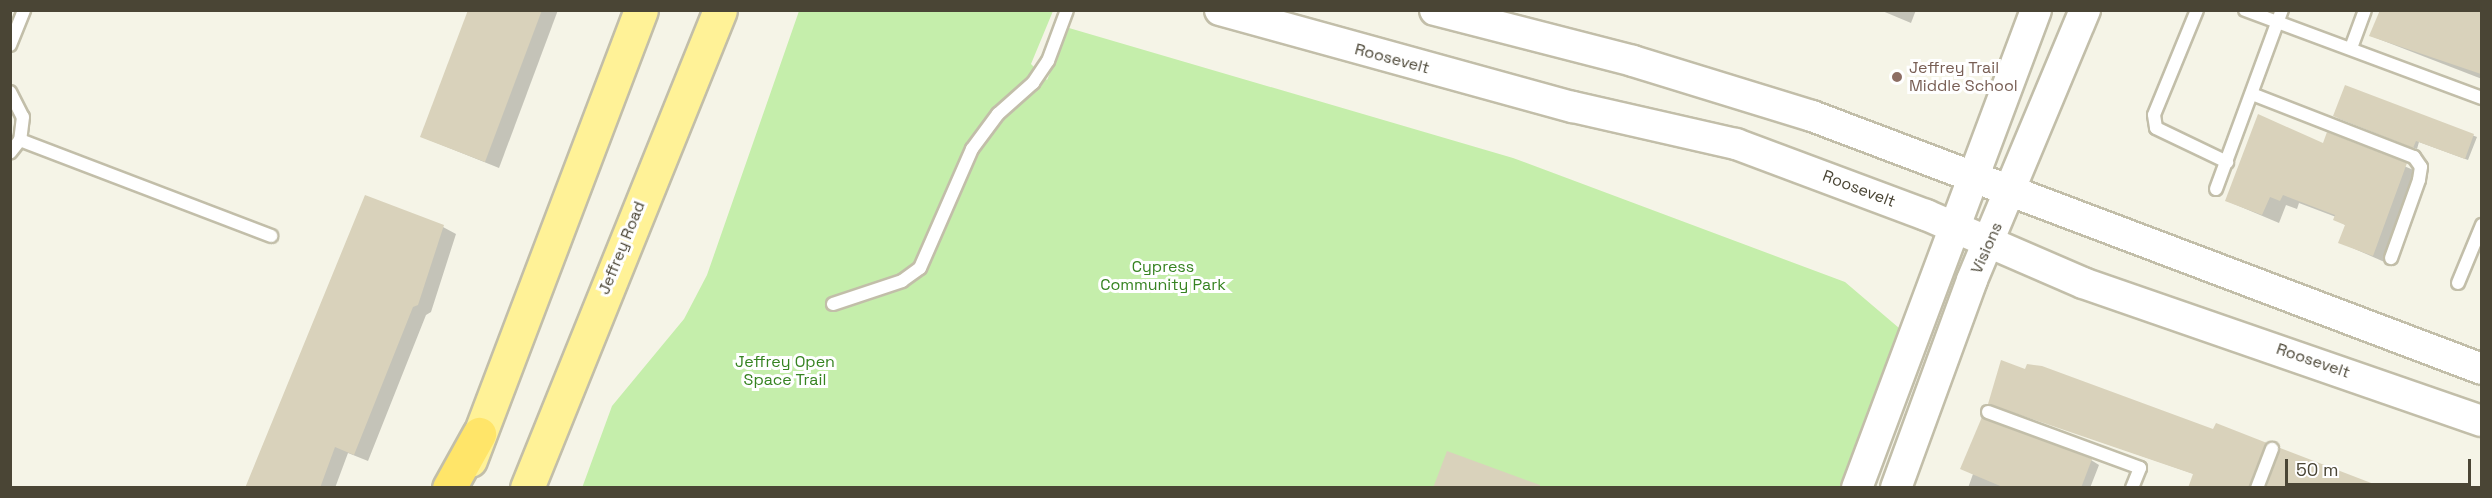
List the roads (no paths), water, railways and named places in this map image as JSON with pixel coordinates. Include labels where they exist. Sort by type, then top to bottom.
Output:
[{"type":"highway","points":[[449,488],[479,434]]},
{"type":"main road","points":[[459,488],[641,10]]},
{"type":"main road","name":"Jeffrey Road","points":[[527,488],[720,10]]},
{"type":"street","name":"Roosevelt","points":[[1220,10],[1573,107],[1736,144],[1956,228],[2083,283],[2481,421]]},
{"type":"street","points":[[1435,10],[1633,61],[1812,116],[1976,176],[2481,369]]},
{"type":"street","points":[[1857,488],[1976,176],[2036,10]]},
{"type":"street","name":"Visions","points":[[1896,488],[1989,244],[2085,10]]},
{"type":"lane","points":[[10,45],[24,10]]},
{"type":"lane","points":[[833,304],[902,281],[920,268],[972,149],[998,114],[1033,83],[1048,61],[1067,10]]},
{"type":"lane","points":[[2197,10],[2154,115],[2156,128],[2227,162]]},
{"type":"lane","points":[[2245,10],[2280,15],[2351,48],[2481,98]]},
{"type":"lane","points":[[2351,48],[2365,10]]},
{"type":"lane","points":[[2216,189],[2280,15]]},
{"type":"lane","points":[[10,92],[23,117],[20,140],[10,153]]},
{"type":"lane","points":[[2252,94],[2414,157],[2421,167],[2419,180],[2391,258]]},
{"type":"lane","points":[[20,140],[271,236]]},
{"type":"lane","points":[[2458,283],[2481,225]]},
{"type":"lane","points":[[1988,412],[2140,468],[2132,488]]},
{"type":"lane","points":[[2258,488],[2272,449]]},
{"type":"place","name":"Jeffrey Trail Middle School","points":[[1897,77]]},
{"type":"park label","name":"Cypress Community Park","points":[[1163,276]]},
{"type":"park label","name":"Jeffrey Open Space Trail","points":[[785,371]]}]
